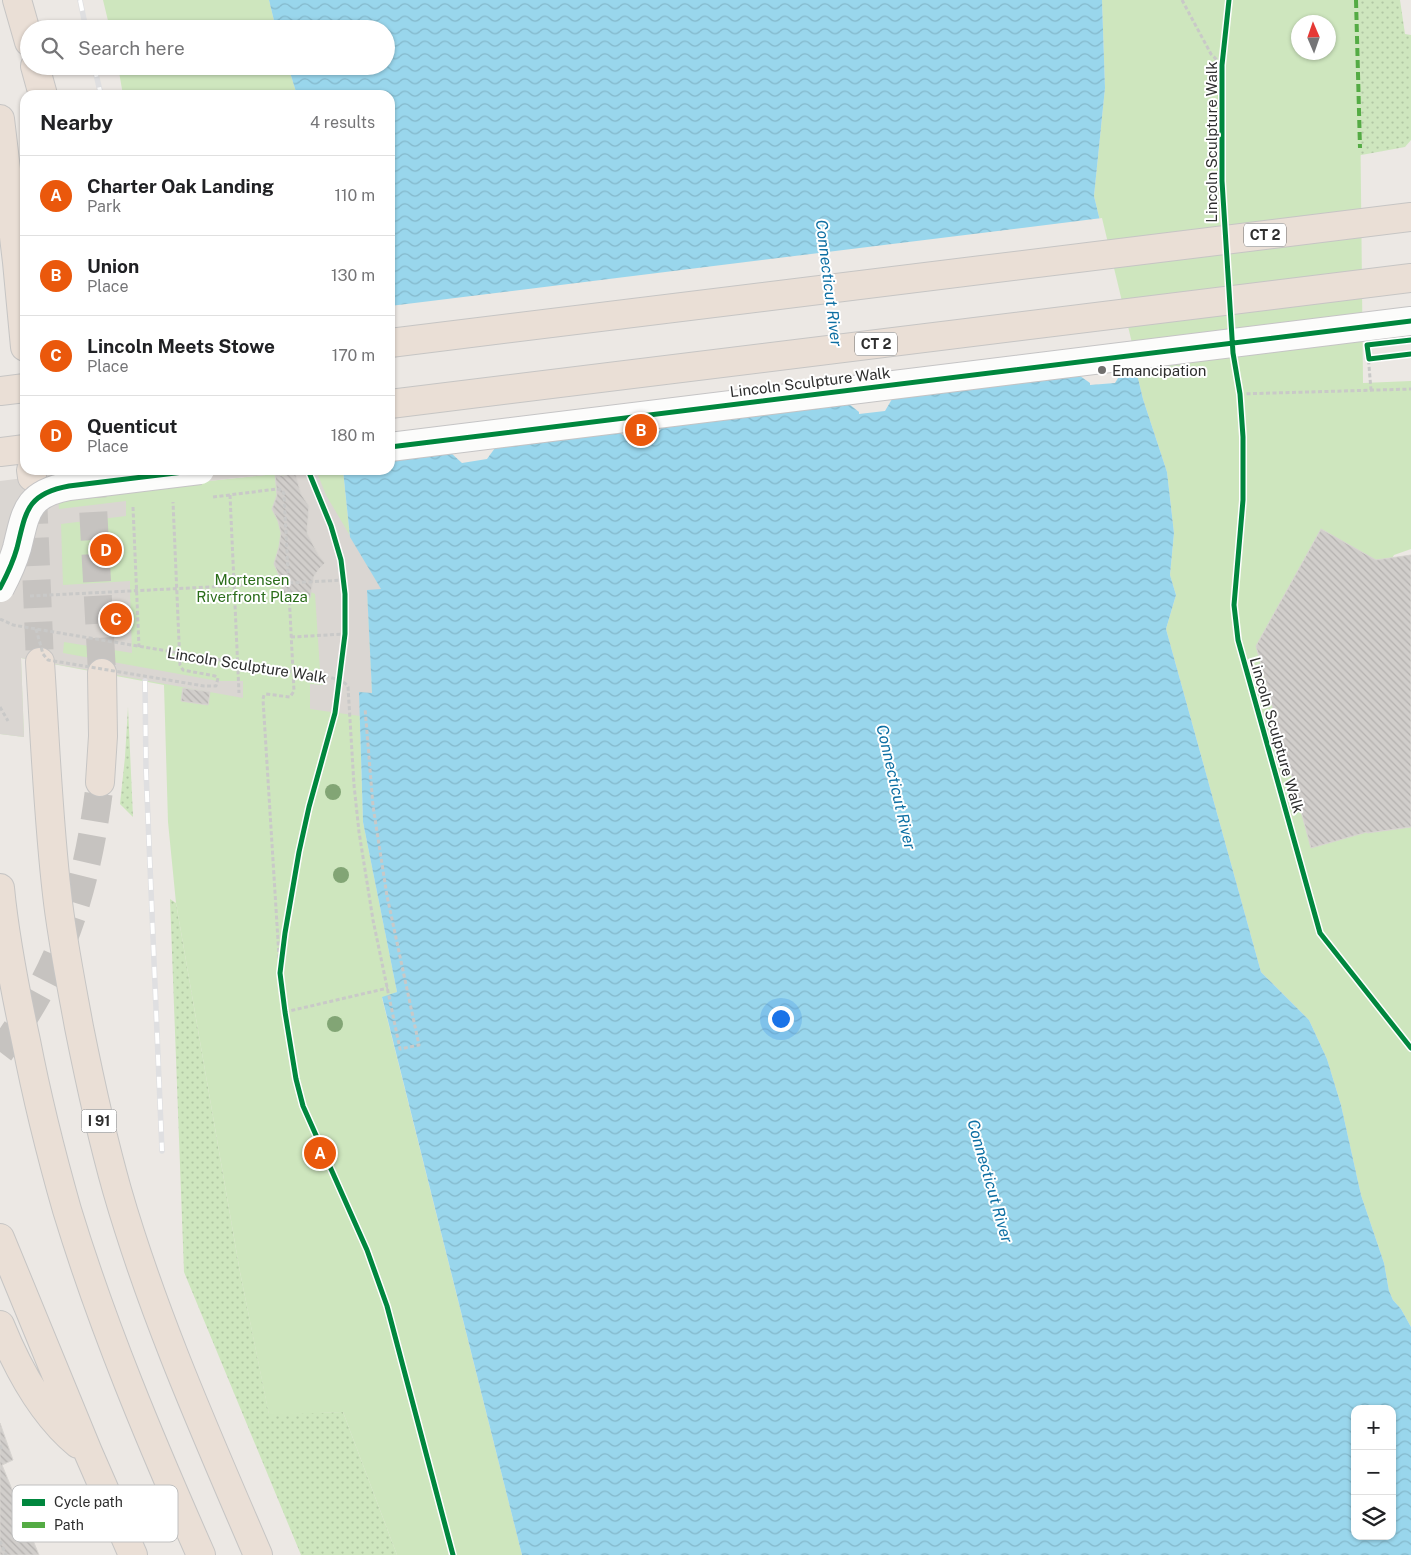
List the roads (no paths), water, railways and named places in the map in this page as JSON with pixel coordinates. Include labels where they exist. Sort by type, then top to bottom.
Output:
[{"type":"highway","points":[[17,0],[23,20]]},
{"type":"highway","points":[[38,75],[42,90]]},
{"type":"highway","points":[[0,119],[20,294]]},
{"type":"highway","name":"CT 2","points":[[395,342],[1411,217]]},
{"type":"highway","name":"CT 2","points":[[395,403],[1411,278]]},
{"type":"highway","points":[[0,391],[20,389]]},
{"type":"highway","points":[[0,452],[20,449]]},
{"type":"highway","name":"I 91","points":[[40,662],[51,826],[60,918],[87,1068],[104,1140],[130,1232],[151,1293],[206,1432],[258,1555]]},
{"type":"highway","points":[[100,782],[103,736],[102,673]]},
{"type":"highway","points":[[0,888],[9,958],[17,1000],[51,1152],[85,1265],[132,1390],[172,1485]]},
{"type":"highway","points":[[0,949],[17,1000]]},
{"type":"highway","points":[[0,1238],[102,1485]]},
{"type":"highway","points":[[0,1325],[27,1381],[53,1418],[72,1439],[88,1452]]},
{"type":"highway","points":[[178,1500],[201,1555]]},
{"type":"highway","points":[[127,1542],[133,1555]]},
{"type":"street","name":"Lincoln Sculpture Walk","points":[[395,446],[1411,321]]},
{"type":"street","points":[[0,588],[16,549],[25,513],[31,504],[42,495],[69,486],[159,475]]},
{"type":"water","name":"Connecticut River","points":[[269,0],[1102,0],[1105,88],[1094,196],[1143,399],[1167,472],[1174,533],[1170,575],[1176,595],[1166,629],[1261,972],[1309,1020],[1327,1059],[1341,1105],[1361,1195],[1384,1263],[1389,1291],[1411,1327],[1411,1555],[522,1555],[382,997],[397,992],[363,822],[359,692],[372,693],[367,590],[381,589],[350,537],[344,475],[395,475],[395,90],[295,90],[291,75],[395,75],[395,20],[274,20]]},
{"type":"tunnel","points":[[91,475],[102,673]]},
{"type":"tunnel","points":[[33,496],[40,662]]},
{"type":"tunnel","points":[[0,1052],[22,1021],[41,989],[69,924],[88,856],[100,782]]},
{"type":"railway","points":[[80,0],[84,20]]},
{"type":"railway","points":[[96,75],[100,90]]},
{"type":"railway","points":[[145,681],[146,771],[162,1151]]},
{"type":"place","name":"Emancipation","points":[[1102,370]]},
{"type":"place","name":"Union","points":[[641,430]]},
{"type":"place","name":"Quenticut","points":[[106,550]]},
{"type":"place","name":"Lincoln Meets Stowe","points":[[116,619]]},
{"type":"place","name":"Charter Oak Landing","points":[[320,1153]]},
{"type":"park label","name":"Mortensen Riverfront Plaza","points":[[252,588]]}]
